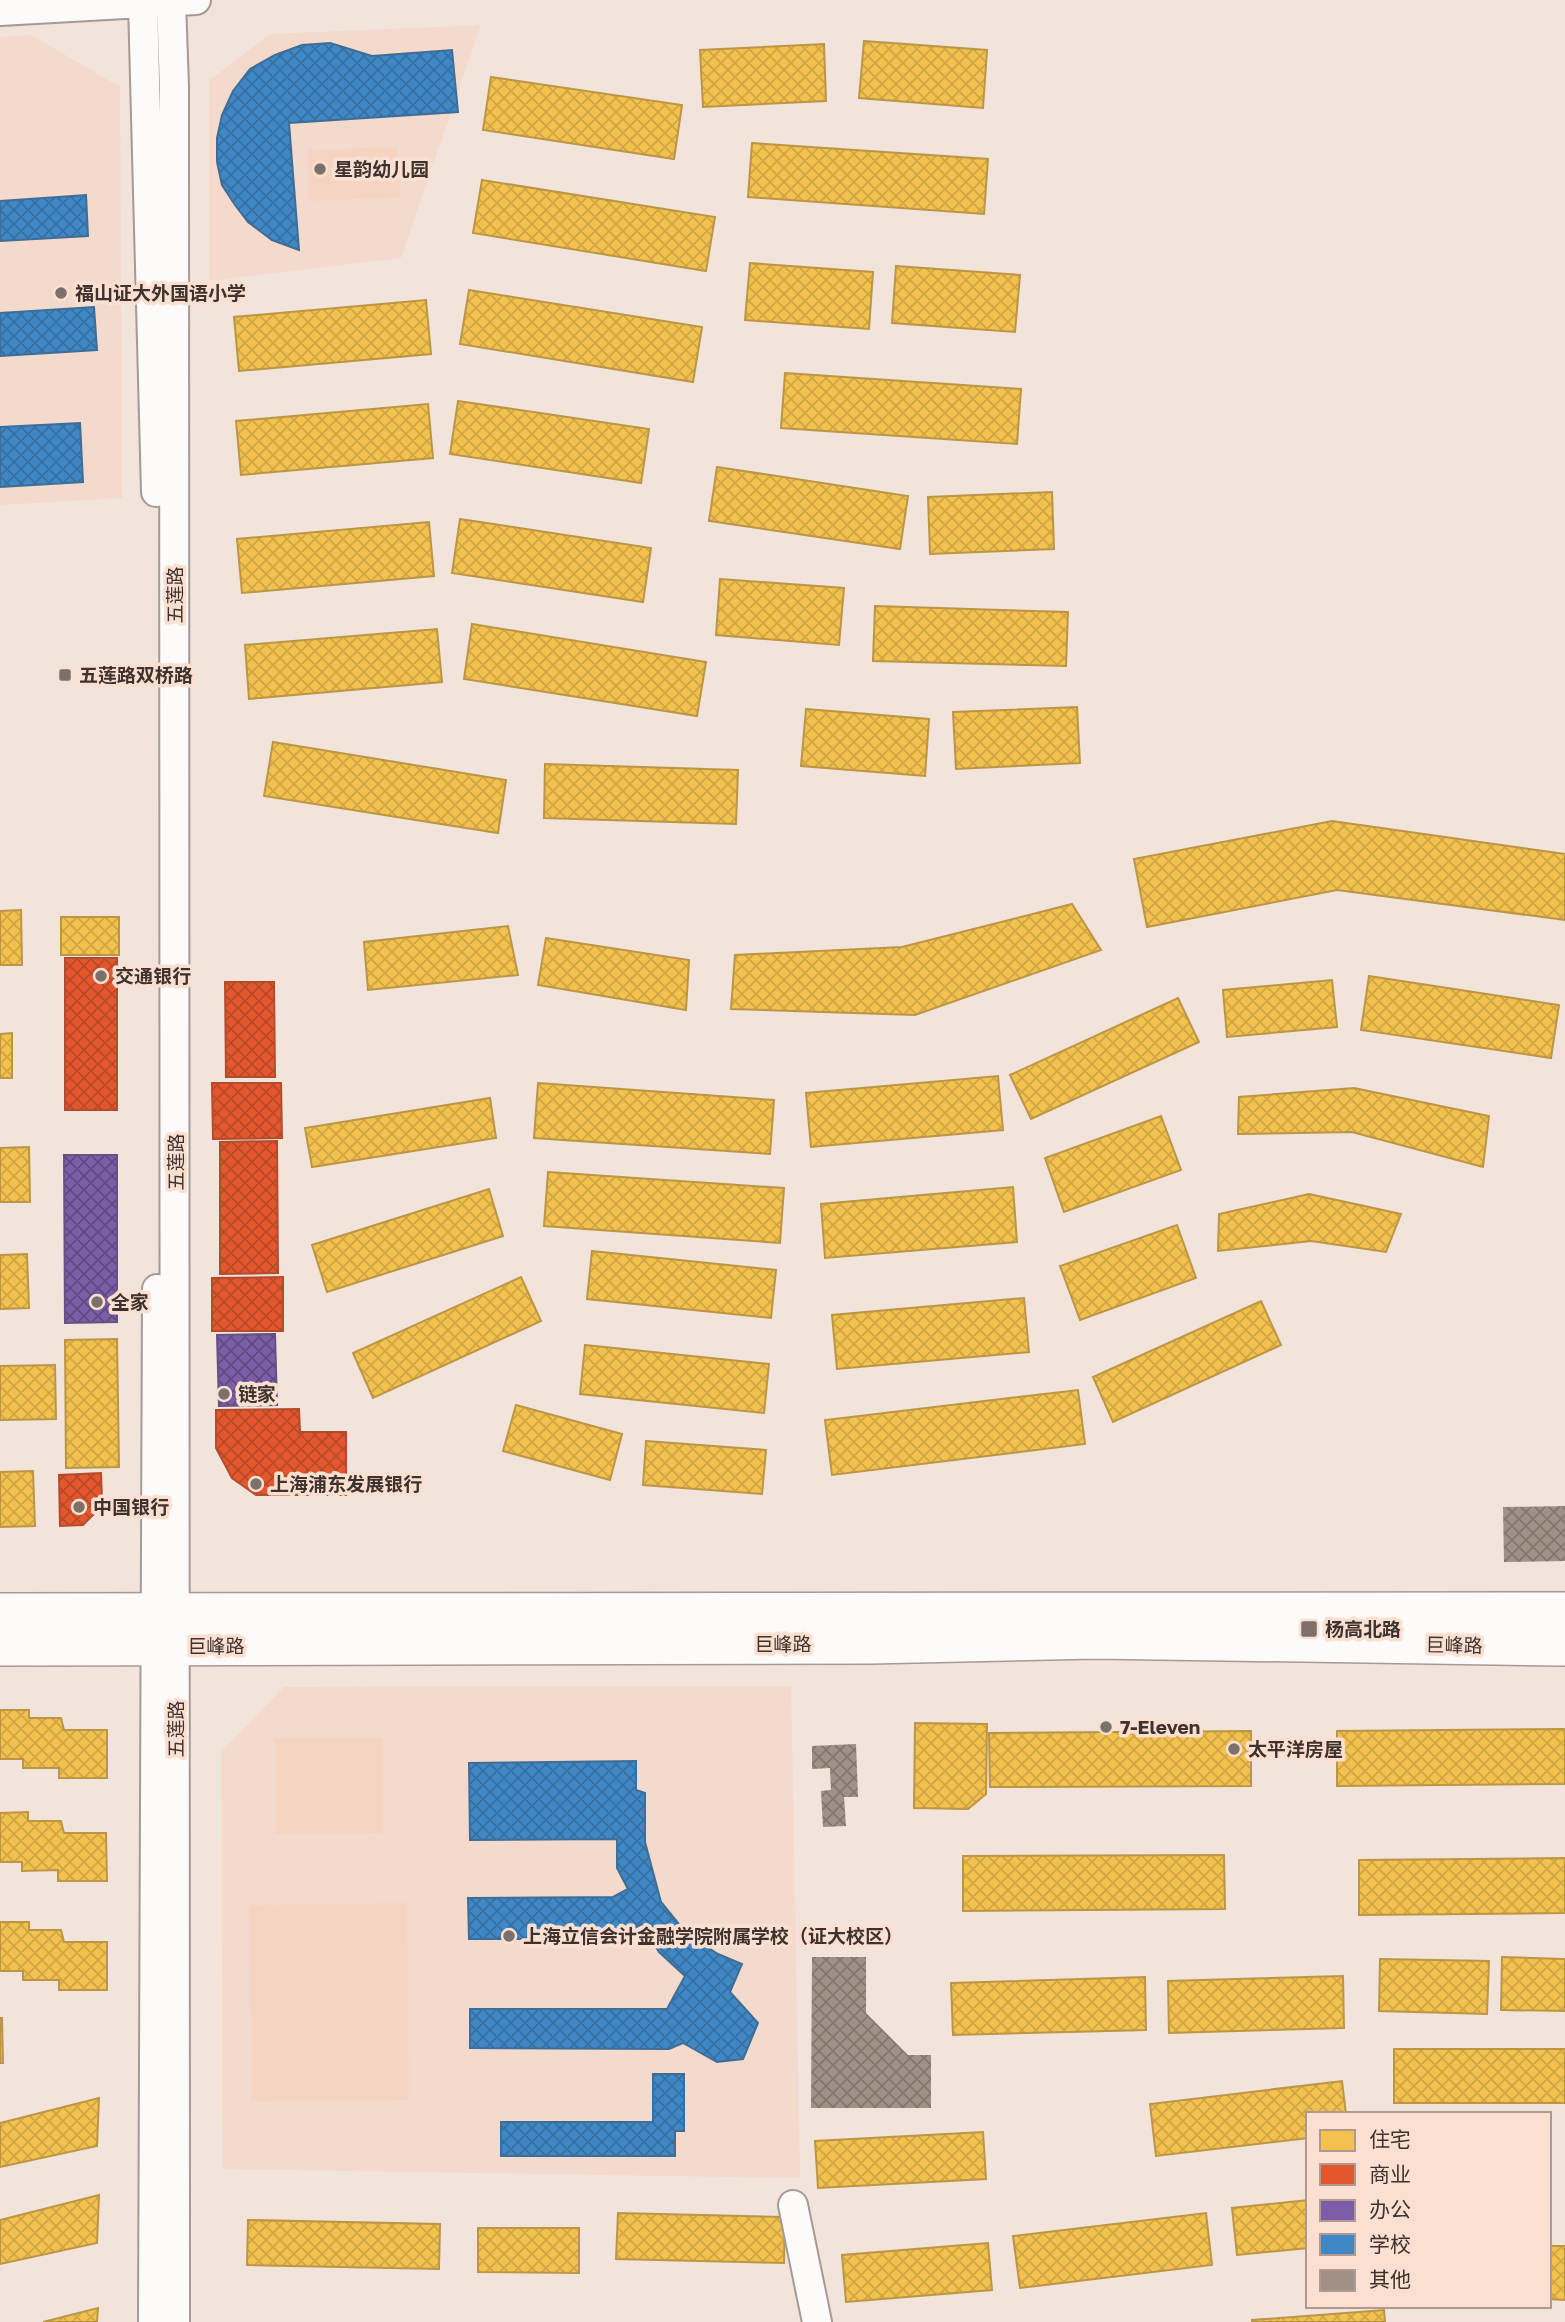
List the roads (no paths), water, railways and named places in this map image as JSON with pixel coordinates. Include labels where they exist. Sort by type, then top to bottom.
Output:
[{"type":"main road","name":"巨峰路","points":[[0,1647],[165,1629],[1565,1611]]},
{"type":"main road","name":"巨峰路","points":[[0,1612],[165,1629],[871,1645],[1095,1640],[1565,1647]]},
{"type":"street","points":[[0,11],[184,1]]},
{"type":"street","name":"五莲路","points":[[153,2322],[165,1629],[174,87],[184,1]]},
{"type":"street","name":"五莲路","points":[[143,3],[157,531],[165,1629],[175,2322]]},
{"type":"street","points":[[793,2205],[817,2322]]},
{"type":"place","name":"星韵幼儿园","points":[[320,169]]},
{"type":"place","name":"福山证大外国语小学","points":[[61,293]]},
{"type":"place","name":"五莲路双桥路","points":[[65,675]]},
{"type":"place","name":"交通银行","points":[[101,976]]},
{"type":"place","name":"全家","points":[[97,1302]]},
{"type":"place","name":"链家","points":[[224,1394]]},
{"type":"place","name":"上海浦东发展银行","points":[[256,1484]]},
{"type":"place","name":"中国银行","points":[[79,1507]]},
{"type":"place","name":"杨高北路","points":[[1309,1629]]},
{"type":"place","name":"7-Eleven","points":[[1106,1727]]},
{"type":"place","name":"太平洋房屋","points":[[1234,1749]]},
{"type":"place","name":"上海立信会计金融学院附属学校（证大校区）","points":[[509,1936]]}]
